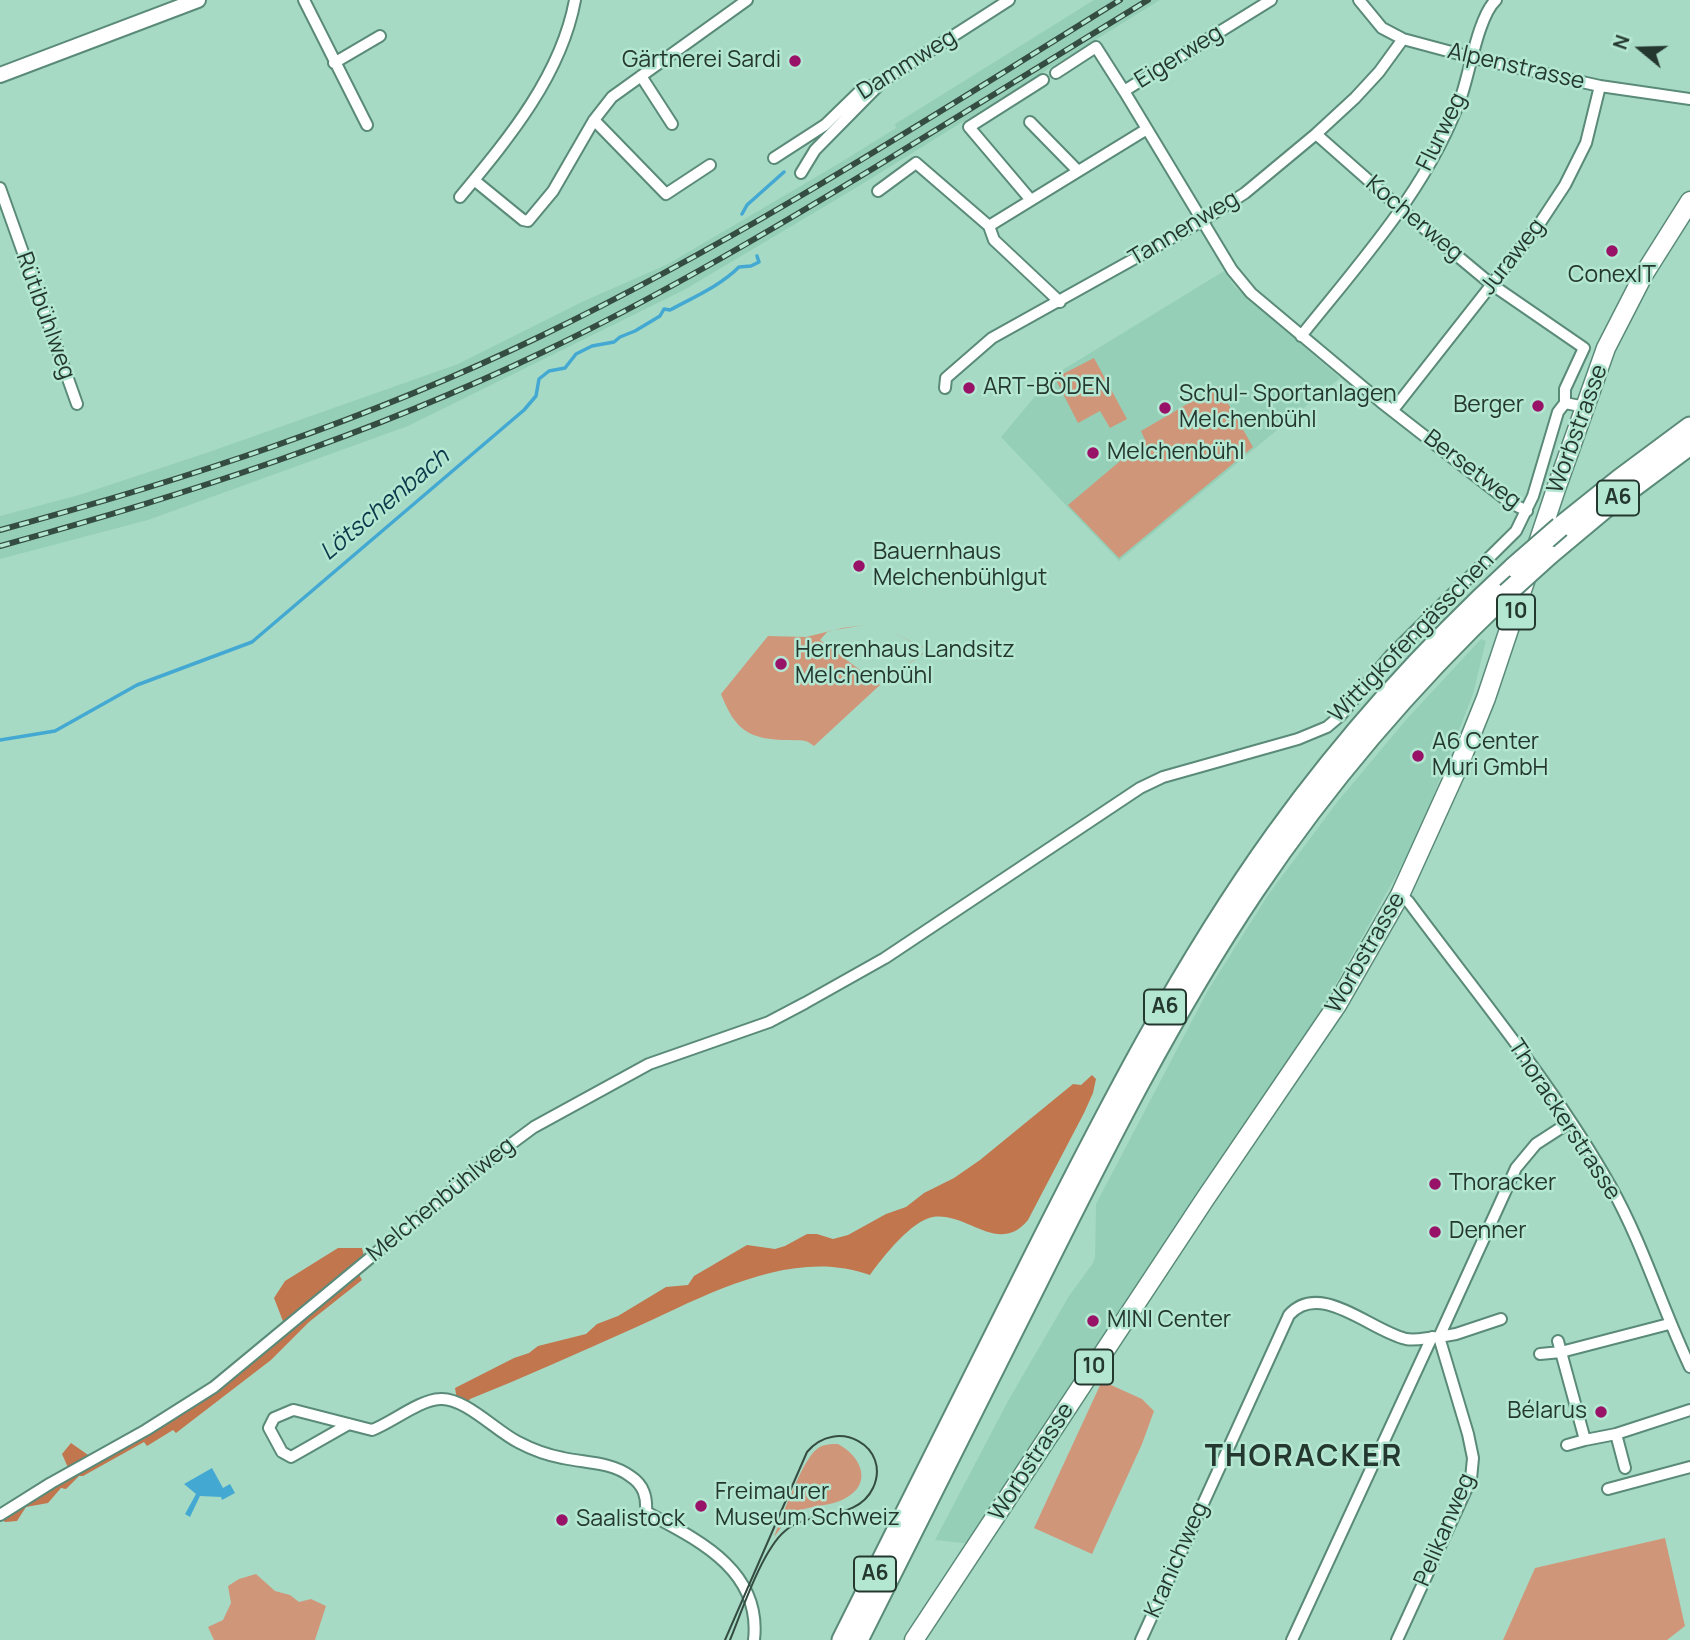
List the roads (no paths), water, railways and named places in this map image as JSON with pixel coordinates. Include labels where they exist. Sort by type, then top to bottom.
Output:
[{"type":"highway","name":"A6","points":[[842,1640],[1095,1136],[1144,1044],[1207,936],[1269,842],[1337,754],[1429,650],[1514,567],[1560,527],[1620,478],[1690,427]]},
{"type":"highway","name":"A6","points":[[858,1640],[1147,1069],[1214,953],[1276,859],[1343,769],[1425,675],[1507,593],[1604,509],[1690,445]]},
{"type":"main road","name":"Worbstrasse","points":[[914,1640],[1205,1199],[1337,1005],[1400,895],[1482,709],[1606,348],[1633,294],[1690,201]]},
{"type":"street","points":[[0,75],[198,0]]},
{"type":"street","points":[[304,0],[367,125]]},
{"type":"street","points":[[460,197],[545,82],[562,46],[575,0]]},
{"type":"street","points":[[474,180],[523,220],[528,221],[553,191],[594,120],[612,97],[747,0]]},
{"type":"street","name":"Dammweg","points":[[774,158],[825,125],[860,91],[883,81],[1009,0]]},
{"type":"street","name":"Eigerweg","points":[[1124,91],[1271,0]]},
{"type":"street","name":"Alpenstrasse","points":[[1359,0],[1382,28],[1403,39],[1600,86],[1690,99]]},
{"type":"street","name":"Flurweg","points":[[1301,336],[1401,209],[1446,134],[1474,58],[1486,12],[1496,0]]},
{"type":"street","points":[[334,63],[380,36]]},
{"type":"street","name":"Tannenweg","points":[[944,388],[946,378],[992,338],[1202,221],[1245,193],[1316,134],[1379,72],[1403,39]]},
{"type":"street","name":"Eigerweg","points":[[1056,73],[1096,47],[1147,129]]},
{"type":"street","points":[[641,76],[671,124]]},
{"type":"street","points":[[1031,199],[970,127],[1043,80]]},
{"type":"street","points":[[801,173],[815,150],[883,81]]},
{"type":"street","name":"Juraweg","points":[[1393,410],[1566,186],[1586,143],[1600,86]]},
{"type":"street","points":[[594,120],[666,194],[710,165]]},
{"type":"street","points":[[1030,122],[1077,170]]},
{"type":"street","points":[[989,226],[1147,129]]},
{"type":"street","name":"Bersetweg","points":[[1147,129],[1241,282],[1269,310],[1393,410],[1509,502],[1527,511],[1558,412],[1565,403],[1565,389],[1584,348]]},
{"type":"street","name":"Kocherweg","points":[[1316,134],[1492,284],[1584,348]]},
{"type":"street","points":[[878,191],[916,163],[989,226],[994,240],[1060,302]]},
{"type":"street","name":"Rütibühlweg","points":[[0,188],[77,404]]},
{"type":"street","points":[[1565,403],[1585,407]]},
{"type":"street","name":"Wittigkofengässchen","points":[[914,939],[1140,788],[1163,776],[1298,739],[1327,727],[1340,716],[1391,655],[1516,531],[1527,511]]},
{"type":"street","name":"Thorackerstrasse","points":[[1400,895],[1408,901],[1509,1035],[1570,1122],[1620,1205],[1669,1324],[1690,1367]]},
{"type":"street","name":"Melchenbühlweg","points":[[0,1516],[214,1387],[488,1160],[534,1127],[649,1064],[769,1022],[914,939]]},
{"type":"street","points":[[1292,1640],[1516,1168],[1536,1144],[1570,1122]]},
{"type":"street","name":"Kranichweg","points":[[1141,1640],[1294,1310],[1305,1303],[1321,1302],[1406,1339],[1456,1334],[1501,1319]]},
{"type":"street","points":[[1540,1354],[1555,1351],[1559,1347],[1669,1324]]},
{"type":"street","name":"Pelikanweg","points":[[1397,1640],[1471,1479],[1473,1458],[1436,1337]]},
{"type":"street","points":[[1559,1347],[1585,1440]]},
{"type":"street","points":[[349,1424],[291,1457],[282,1452],[269,1428],[272,1420],[291,1410],[349,1424],[373,1430],[427,1401],[442,1398],[456,1401],[515,1441],[540,1453],[620,1470],[635,1479],[643,1489],[647,1498],[646,1512],[700,1542],[736,1574],[745,1587],[753,1609],[754,1640]]},
{"type":"street","points":[[1567,1445],[1616,1434],[1690,1410]]},
{"type":"street","points":[[1616,1434],[1625,1468]]},
{"type":"street","points":[[1608,1489],[1690,1467]]},
{"type":"water","points":[[212,1468],[223,1488],[230,1484],[235,1493],[222,1500],[221,1497],[200,1496],[190,1517],[185,1514],[196,1494],[184,1484]]},
{"type":"waterway","name":"Lötschenbach","points":[[742,214],[747,205],[784,172]]},
{"type":"waterway","name":"Lötschenbach","points":[[0,740],[55,731],[137,685],[252,642],[524,410],[536,396],[539,379],[549,371],[565,368],[576,354],[592,346],[614,342],[635,331],[660,316],[664,309],[670,310],[706,291],[739,267],[759,262],[757,256]]},
{"type":"tram line","points":[[725,1640],[807,1452],[819,1442],[833,1437],[858,1441],[868,1449],[875,1460],[877,1473],[873,1488],[866,1499],[845,1511],[807,1520],[785,1531],[768,1552],[730,1640]]},
{"type":"railway","points":[[0,530],[207,469],[275,446],[410,395],[541,336],[616,299],[763,218],[1120,0]]},
{"type":"railway","points":[[0,546],[139,506],[276,461],[411,410],[543,352],[627,310],[749,242],[1148,0]]},
{"type":"place","name":"Gärtnerei Sardi","points":[[795,61]]},
{"type":"place","name":"ConexIT","points":[[1612,251]]},
{"type":"place","name":"ART-BÖDEN","points":[[969,388]]},
{"type":"place","name":"Berger","points":[[1538,406]]},
{"type":"place","name":"Schul- Sportanlagen Melchenbühl","points":[[1165,408]]},
{"type":"place","name":"Melchenbühl","points":[[1093,453]]},
{"type":"place","name":"Bauernhaus Melchenbühlgut","points":[[859,566]]},
{"type":"place","name":"Herrenhaus Landsitz Melchenbühl","points":[[781,664]]},
{"type":"place","name":"A6 Center Muri GmbH","points":[[1418,756]]},
{"type":"place","name":"Thoracker","points":[[1435,1184]]},
{"type":"place","name":"Denner","points":[[1435,1232]]},
{"type":"place","name":"MINI Center","points":[[1093,1321]]},
{"type":"place","name":"Bélarus","points":[[1601,1412]]},
{"type":"place","name":"Freimaurer Museum Schweiz","points":[[701,1506]]},
{"type":"place","name":"Saalistock","points":[[562,1520]]},
{"type":"district","name":"THORACKER","points":[[1304,1458]]}]
